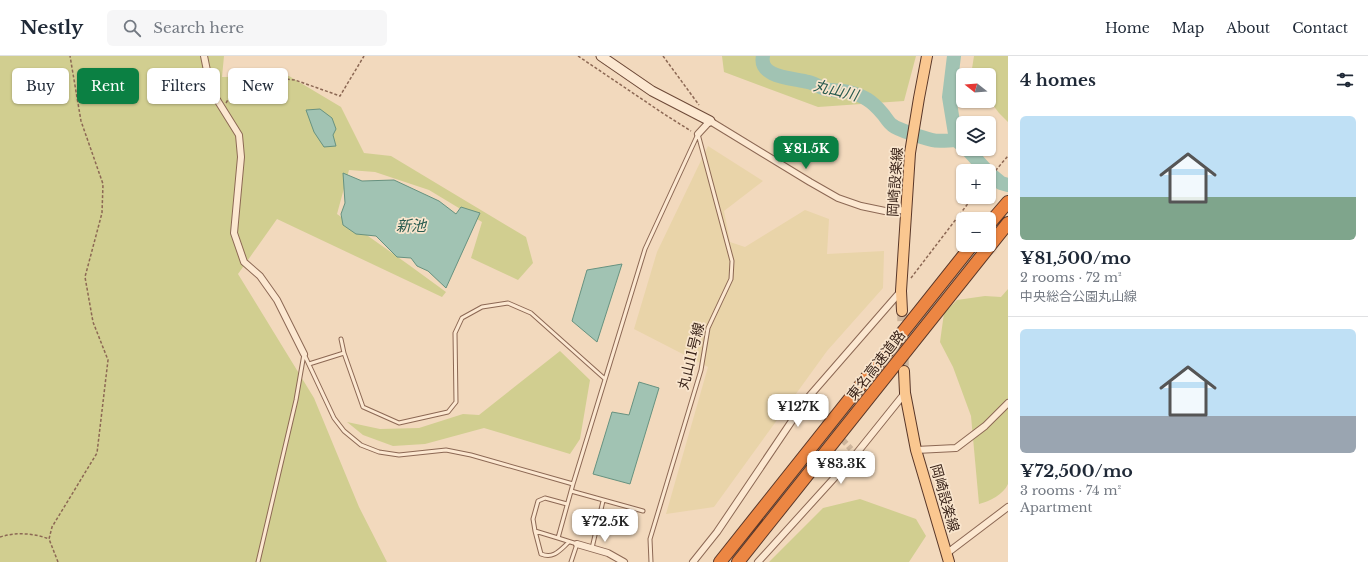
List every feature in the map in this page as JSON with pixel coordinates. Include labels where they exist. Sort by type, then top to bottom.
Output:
[{"type":"highway","points":[[996,216],[1008,202]]},
{"type":"highway","name":"東名高速道路","points":[[738,562],[1008,223]]},
{"type":"highway","name":"東名高速道路","points":[[720,562],[966,252]]},
{"type":"main road","name":"岡崎設楽線","points":[[902,311],[901,290],[910,153],[927,56]]},
{"type":"main road","name":"岡崎設楽線","points":[[904,371],[905,393],[916,450],[947,558]]},
{"type":"street","points":[[204,56],[211,90],[239,135],[242,157],[234,233],[244,262],[260,276],[277,300],[304,354]]},
{"type":"street","points":[[601,56],[652,91],[710,121],[838,198],[861,206],[879,210],[907,210]]},
{"type":"street","points":[[698,134],[710,121]]},
{"type":"street","points":[[693,562],[718,532],[806,400],[901,290]]},
{"type":"street","points":[[758,562],[856,454],[905,393]]},
{"type":"street","points":[[806,400],[812,406]]},
{"type":"street","points":[[916,450],[956,448],[985,426],[1008,403]]},
{"type":"street","points":[[851,449],[856,454]]},
{"type":"street","points":[[947,558],[1008,507]]},
{"type":"street","points":[[577,544],[608,553],[624,562]]},
{"type":"lane","points":[[558,538],[573,484],[645,250],[698,134]]},
{"type":"lane","name":"丸山11号線","points":[[651,562],[650,539],[701,370],[708,328],[730,279],[732,261],[698,134]]},
{"type":"lane","points":[[341,339],[344,353],[363,407],[399,423],[448,412],[456,402],[455,333],[462,318],[482,307],[508,304],[531,313],[605,379]]},
{"type":"lane","points":[[309,364],[344,353]]},
{"type":"lane","points":[[304,354],[334,418],[344,431],[361,444],[379,452],[399,456],[446,450],[471,454],[573,484]]},
{"type":"lane","points":[[258,562],[296,400],[304,354]]},
{"type":"lane","points":[[571,491],[643,511]]},
{"type":"lane","points":[[567,504],[545,498],[538,501],[532,519],[541,554],[547,556],[554,555],[569,542]]},
{"type":"lane","points":[[592,548],[603,500]]},
{"type":"lane","points":[[535,531],[577,544],[571,562]]},
{"type":"path","points":[[58,562],[49,539],[52,527],[97,453],[108,360],[93,322],[85,276],[102,214],[103,184],[81,121],[70,56]]},
{"type":"path","points":[[223,108],[232,93],[268,77],[295,80],[340,96],[364,56]]},
{"type":"path","points":[[578,56],[664,114],[698,134]]},
{"type":"path","points":[[664,56],[701,108]]},
{"type":"path","points":[[996,170],[1008,156]]},
{"type":"path","points":[[901,290],[968,204]]},
{"type":"path","points":[[0,537],[8,534],[38,535],[49,539]]},
{"type":"shaded area","points":[[0,56],[224,56],[222,77],[228,77],[228,104],[288,104],[289,76],[341,107],[364,153],[391,156],[526,237],[533,263],[518,280],[471,258],[482,222],[429,190],[375,172],[349,170],[337,214],[446,292],[442,297],[277,219],[238,274],[314,398],[359,507],[387,562],[0,562]]},
{"type":"shaded area","points":[[722,56],[916,56],[904,101],[818,107],[724,72]]},
{"type":"shaded area","points":[[974,56],[1008,56],[1008,122],[995,108],[996,68],[972,68]]},
{"type":"shaded area","points":[[708,146],[763,181],[724,211],[730,242],[745,247],[805,210],[829,219],[827,254],[884,251],[883,288],[827,351],[714,507],[666,514],[708,367],[634,329],[657,252]]},
{"type":"shaded area","points":[[1008,289],[1008,484],[1006,488],[996,497],[979,504],[971,416],[953,367],[940,342],[944,313],[957,300],[985,296],[1001,297]]},
{"type":"shaded area","points":[[560,351],[590,380],[580,439],[570,454],[484,428],[425,444],[393,446],[363,435],[347,422],[380,429],[419,428],[463,414],[479,415]]},
{"type":"shaded area","points":[[860,499],[916,519],[926,536],[909,562],[769,562],[823,508]]},
{"type":"water","points":[[320,109],[332,118],[336,129],[333,135],[336,146],[324,147],[314,132],[306,110]]},
{"type":"water","name":"新池","points":[[343,173],[362,181],[394,180],[439,201],[456,214],[461,207],[480,213],[446,288],[428,271],[417,266],[411,258],[397,257],[376,236],[356,234],[343,225],[341,214],[345,203]]},
{"type":"water","points":[[622,264],[597,342],[572,321],[587,270]]},
{"type":"water","points":[[639,382],[659,388],[630,484],[593,474],[612,412],[629,415]]},
{"type":"waterway","name":"丸山川","points":[[763,56],[763,63],[766,69],[778,76],[810,83],[825,89],[849,92],[863,97],[875,105],[895,127],[917,136],[935,141],[956,140]]},
{"type":"waterway","points":[[954,56],[949,97],[956,140]]},
{"type":"waterway","points":[[973,156],[981,164]]},
{"type":"waterway","points":[[996,179],[1001,183],[1008,185]]},
{"type":"tunnel","points":[[902,311],[904,371]]},
{"type":"tunnel","points":[[812,406],[851,449]]}]
